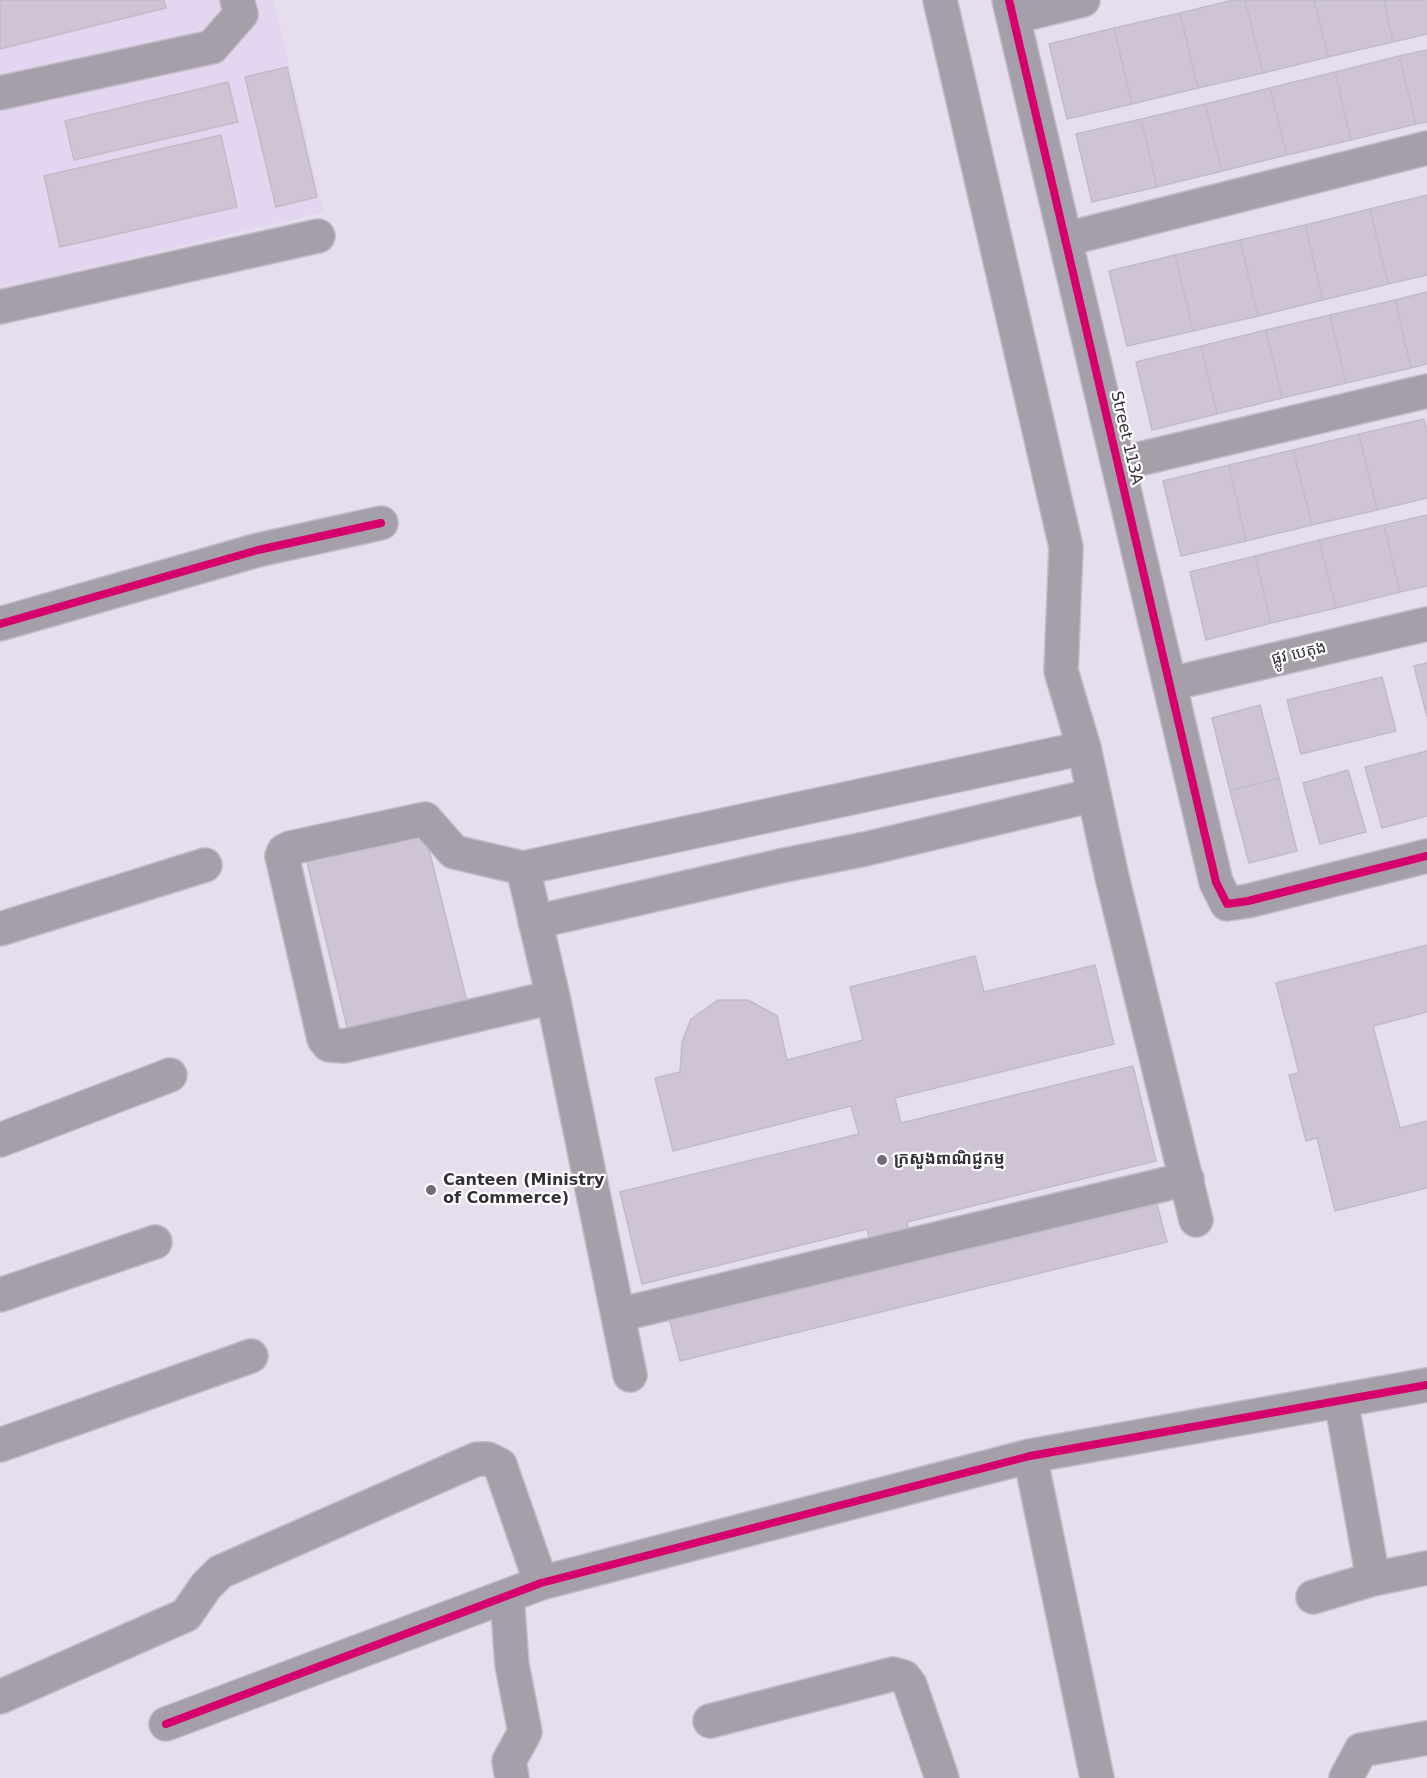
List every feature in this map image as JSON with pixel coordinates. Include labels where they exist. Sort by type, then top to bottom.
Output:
[{"type":"street","points":[[0,93],[212,47],[241,14],[237,0]]},
{"type":"street","points":[[940,0],[1066,547],[1061,671],[1084,748],[1112,877],[1196,1220]]},
{"type":"street","points":[[1011,9],[1083,0]]},
{"type":"street","name":"Street 113A","points":[[1011,9],[1216,882],[1227,904],[1427,856]]},
{"type":"street","points":[[1066,239],[1427,148]]},
{"type":"street","points":[[0,307],[318,236]]},
{"type":"street","points":[[1118,464],[1427,391]]},
{"type":"street","points":[[0,624],[258,550],[381,523]]},
{"type":"street","name":"ផ្លូវ បេតុង","points":[[1170,684],[1427,624]]},
{"type":"street","points":[[553,998],[344,1046],[329,1045],[324,1039],[282,856],[284,851],[425,819],[454,852],[523,868],[1084,748]]},
{"type":"street","points":[[535,922],[769,868],[865,849],[1094,795]]},
{"type":"street","points":[[0,929],[205,865]]},
{"type":"street","points":[[523,868],[553,998],[630,1376]]},
{"type":"street","points":[[0,1140],[170,1075]]},
{"type":"street","points":[[618,1315],[1186,1179]]},
{"type":"street","points":[[0,1295],[155,1242]]},
{"type":"street","points":[[0,1445],[251,1356]]},
{"type":"street","points":[[166,1724],[541,1583],[1030,1456],[1427,1385]]},
{"type":"street","points":[[1341,1400],[1373,1579]]},
{"type":"street","points":[[1030,1456],[1097,1778]]},
{"type":"street","points":[[0,1697],[186,1615],[206,1586],[220,1572],[477,1459],[488,1459],[500,1465],[541,1583]]},
{"type":"street","points":[[1313,1597],[1373,1579],[1427,1568]]},
{"type":"street","points":[[507,1596],[512,1665],[525,1732],[509,1761],[512,1778]]},
{"type":"street","points":[[710,1721],[893,1674],[904,1677],[910,1685],[942,1778]]},
{"type":"street","points":[[1346,1778],[1360,1750],[1427,1738]]},
{"type":"shaded area","points":[[0,0],[274,0],[324,212],[0,289]]},
{"type":"building","points":[[0,0],[164,0],[166,8],[0,49]]},
{"type":"building","points":[[1233,0],[1245,0],[1263,73],[1198,88],[1180,13]]},
{"type":"building","points":[[1245,0],[1314,0],[1328,57],[1263,73]]},
{"type":"building","points":[[1314,0],[1384,0],[1393,42],[1328,57]]},
{"type":"building","points":[[1384,0],[1427,0],[1427,34],[1393,42]]},
{"type":"building","points":[[1180,13],[1198,88],[1132,104],[1114,28]]},
{"type":"building","points":[[1114,28],[1132,104],[1067,119],[1049,44]]},
{"type":"building","points":[[1427,50],[1427,122],[1416,124],[1399,56]]},
{"type":"building","points":[[1399,56],[1416,124],[1351,140],[1335,72]]},
{"type":"building","points":[[287,67],[317,197],[276,207],[245,77]]},
{"type":"building","points":[[1335,72],[1351,140],[1287,155],[1270,88]]},
{"type":"building","points":[[228,82],[238,122],[74,160],[65,121]]},
{"type":"building","points":[[1270,88],[1287,155],[1222,171],[1205,104]]},
{"type":"building","points":[[1205,104],[1222,171],[1157,187],[1141,119]]},
{"type":"building","points":[[1141,119],[1157,187],[1092,202],[1076,134]]},
{"type":"building","points":[[221,135],[237,207],[60,247],[44,176]]},
{"type":"building","points":[[1427,195],[1427,275],[1388,284],[1370,209]]},
{"type":"building","points":[[1370,209],[1388,284],[1323,300],[1305,225]]},
{"type":"building","points":[[1305,225],[1323,300],[1258,316],[1240,240]]},
{"type":"building","points":[[1240,240],[1258,316],[1193,331],[1175,255]]},
{"type":"building","points":[[1175,255],[1193,331],[1127,346],[1109,271]]},
{"type":"building","points":[[1427,292],[1427,364],[1411,368],[1395,300]]},
{"type":"building","points":[[1395,300],[1411,368],[1346,383],[1330,315]]},
{"type":"building","points":[[1330,315],[1346,383],[1282,398],[1266,330]]},
{"type":"building","points":[[1266,330],[1282,398],[1217,414],[1201,346]]},
{"type":"building","points":[[1201,346],[1217,414],[1152,430],[1136,362]]},
{"type":"building","points":[[1424,419],[1427,430],[1427,498],[1377,510],[1359,434]]},
{"type":"building","points":[[1359,434],[1377,510],[1312,525],[1293,450]]},
{"type":"building","points":[[1293,450],[1312,525],[1246,541],[1229,465]]},
{"type":"building","points":[[1229,465],[1246,541],[1181,556],[1163,481]]},
{"type":"building","points":[[1427,515],[1427,586],[1400,592],[1384,525]]},
{"type":"building","points":[[1384,525],[1400,592],[1336,608],[1319,540]]},
{"type":"building","points":[[1319,540],[1336,608],[1271,623],[1255,556]]},
{"type":"building","points":[[1255,556],[1271,623],[1206,640],[1190,572]]},
{"type":"building","points":[[1427,663],[1427,717],[1414,666]]},
{"type":"building","points":[[1382,677],[1396,731],[1301,754],[1287,700]]},
{"type":"building","points":[[1260,705],[1279,778],[1230,791],[1212,718]]},
{"type":"building","points":[[1427,751],[1427,816],[1382,828],[1365,767]]},
{"type":"building","points":[[1348,770],[1366,832],[1320,844],[1303,783]]},
{"type":"building","points":[[1279,778],[1297,851],[1249,863],[1230,791]]},
{"type":"building","points":[[424,830],[467,1002],[348,1031],[306,858]]},
{"type":"building","points":[[1427,945],[1427,1012],[1373,1026],[1400,1128],[1427,1121],[1427,1188],[1335,1211],[1317,1138],[1306,1141],[1289,1075],[1299,1073],[1276,983]]},
{"type":"building","points":[[975,956],[984,992],[1095,965],[1114,1044],[895,1098],[901,1123],[1133,1066],[1156,1161],[907,1222],[915,1256],[1155,1197],[1167,1242],[680,1361],[669,1318],[876,1268],[867,1229],[642,1284],[620,1192],[859,1134],[851,1106],[673,1151],[655,1078],[680,1072],[682,1042],[691,1019],[718,1000],[748,1000],[777,1016],[787,1060],[863,1040],[850,987]]},
{"type":"cycle path","points":[[1009,0],[1216,882],[1227,904],[1248,901],[1427,856]]},
{"type":"cycle path","points":[[0,624],[258,550],[381,523]]},
{"type":"cycle path","points":[[166,1724],[541,1583],[1030,1456],[1427,1385]]},
{"type":"place","name":"ក្រសួងពាណិជ្ជកម្ម","points":[[882,1160]]},
{"type":"place","name":"Canteen (Ministry of Commerce)","points":[[431,1190]]}]
